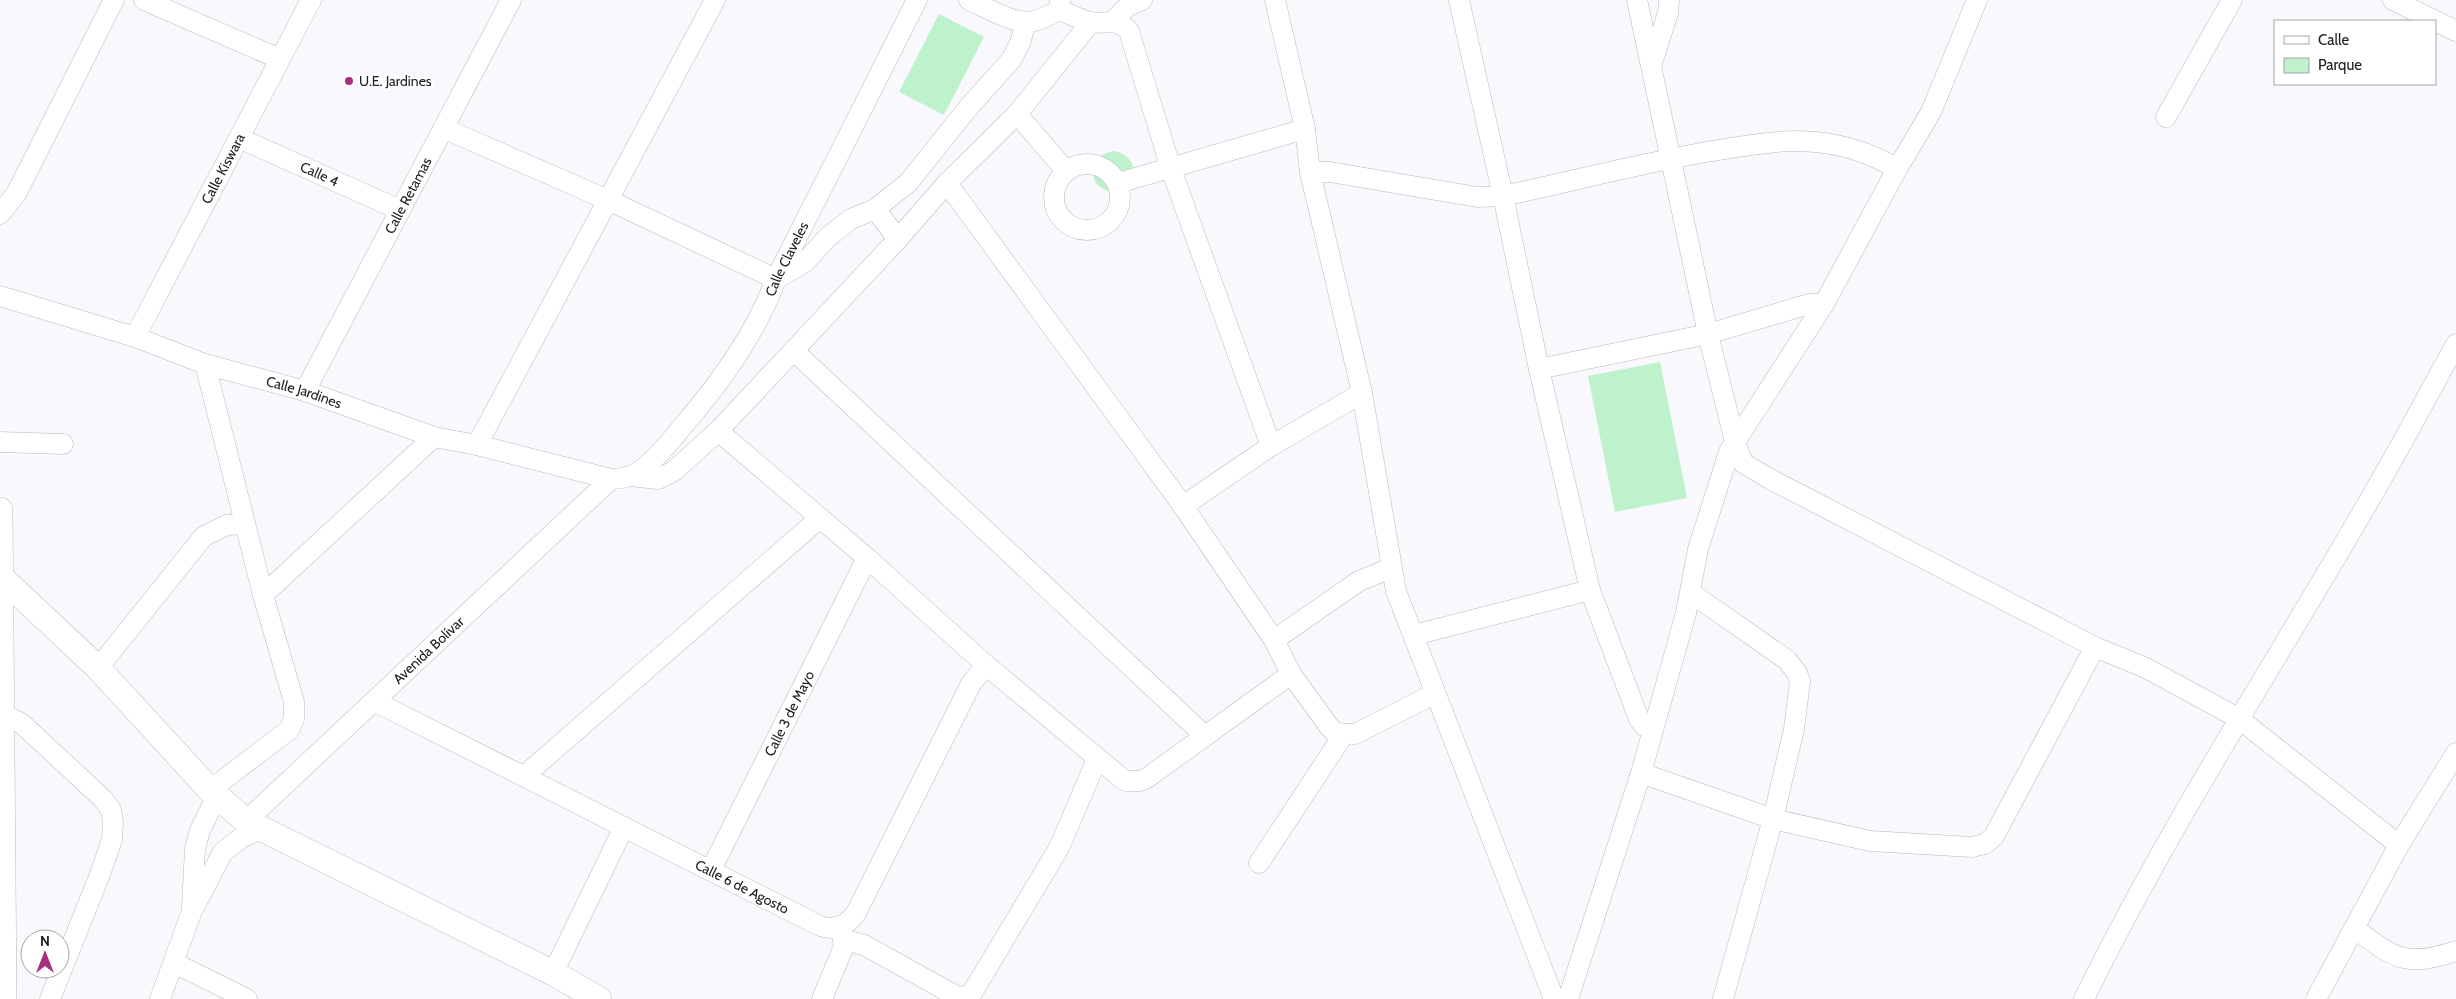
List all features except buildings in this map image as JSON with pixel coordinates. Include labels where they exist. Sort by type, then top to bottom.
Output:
[{"type":"street","points":[[0,214],[16,194],[114,0]]},
{"type":"street","points":[[144,0],[280,59]]},
{"type":"street","name":"Calle Kiswara","points":[[135,337],[311,0]]},
{"type":"street","name":"Calle Retamas","points":[[305,391],[511,0]]},
{"type":"street","points":[[477,445],[715,0]]},
{"type":"street","name":"Calle Claveles","points":[[620,478],[657,457],[713,391],[765,308],[776,279],[917,0]]},
{"type":"street","points":[[969,0],[1003,15],[1026,22],[1042,19],[1066,6],[1091,22],[1113,21],[1120,23],[1129,31],[1171,169],[1271,446]]},
{"type":"street","points":[[1113,21],[1128,6],[1142,0]]},
{"type":"street","points":[[1275,0],[1305,129],[1310,172],[1362,393],[1396,591],[1414,635],[1434,694],[1554,999]]},
{"type":"street","points":[[1459,0],[1539,369],[1590,590],[1639,719],[1644,726],[1652,729]]},
{"type":"street","points":[[1637,0],[1708,334],[1735,442],[1743,463],[1770,480],[2095,647],[2146,668],[2238,718],[2399,845]]},
{"type":"street","points":[[1651,65],[1668,13],[1669,0]]},
{"type":"street","points":[[1568,999],[1640,772],[1691,593],[1698,549],[1729,452],[1824,304],[1897,169],[1931,112],[1977,0]]},
{"type":"street","points":[[2166,117],[2232,0]]},
{"type":"street","points":[[2393,0],[2434,20]]},
{"type":"street","points":[[2436,21],[2456,31]]},
{"type":"street","points":[[443,128],[608,200],[776,279],[805,262],[828,237],[851,219],[875,209],[908,184],[968,108],[1011,60],[1020,43],[1026,22]]},
{"type":"street","name":"Calle Jardines","points":[[0,296],[135,337],[205,364],[305,391],[434,437],[620,478],[658,480],[674,471],[718,431],[794,351],[947,183],[1017,114],[1091,22]]},
{"type":"street","points":[[1017,114],[1066,171]]},
{"type":"street","points":[[1118,184],[1305,129]]},
{"type":"street","name":"Calle 4","points":[[239,138],[400,210]]},
{"type":"street","points":[[1310,172],[1330,172],[1477,197],[1503,196],[1671,158],[1770,142],[1796,141],[1821,143],[1860,151],[1897,169]]},
{"type":"street","points":[[1095,164],[1108,172],[1118,184],[1120,205],[1116,215],[1108,224],[1098,229],[1086,230],[1075,228],[1065,222],[1058,213],[1054,202],[1057,185],[1066,171],[1075,166],[1095,164]]},
{"type":"street","points":[[947,183],[1183,506],[1274,640],[1291,674],[1328,725],[1335,732],[1354,734],[1434,694]]},
{"type":"street","points":[[875,209],[898,239]]},
{"type":"street","points":[[1539,369],[1708,334],[1809,304],[1824,304]]},
{"type":"street","points":[[2084,999],[2105,957],[2238,718],[2385,474],[2456,344]]},
{"type":"street","points":[[794,351],[1205,736]]},
{"type":"street","points":[[160,999],[192,911],[195,849],[214,793],[288,730],[294,719],[294,702],[244,524],[205,364]]},
{"type":"street","points":[[1183,506],[1271,446],[1362,393]]},
{"type":"street","points":[[718,431],[867,558],[986,665],[1125,781],[1140,781],[1291,674]]},
{"type":"street","points":[[263,595],[434,437]]},
{"type":"street","points":[[0,442],[62,444]]},
{"type":"street","name":"Avenida Bolívar","points":[[192,911],[223,852],[255,825],[303,767],[620,478]]},
{"type":"street","points":[[0,510],[0,713],[4,999]]},
{"type":"street","points":[[524,776],[820,518]]},
{"type":"street","points":[[98,668],[204,536],[227,525],[244,524]]},
{"type":"street","name":"Calle 3 de Mayo","points":[[711,870],[867,558]]},
{"type":"street","points":[[1274,640],[1359,581],[1391,568]]},
{"type":"street","points":[[1,577],[98,668],[214,793],[255,825],[553,973],[599,999]]},
{"type":"street","points":[[1414,635],[1590,590]]},
{"type":"street","points":[[1691,593],[1787,660],[1797,673],[1800,694],[1773,819],[1723,999]]},
{"type":"street","points":[[1640,772],[1773,819],[1870,841],[1949,847],[1972,847],[1985,844],[1994,836],[2095,647]]},
{"type":"street","points":[[822,999],[843,934],[856,913],[970,684],[986,665]]},
{"type":"street","name":"Calle 6 de Agosto","points":[[376,702],[820,926],[833,928],[958,997],[972,993],[1059,848],[1097,759]]},
{"type":"street","points":[[0,713],[21,723],[103,799],[111,810],[113,821],[112,840],[99,877],[50,999]]},
{"type":"street","points":[[1259,863],[1344,734]]},
{"type":"street","points":[[2316,999],[2399,845],[2456,753]]},
{"type":"street","points":[[553,973],[624,827]]},
{"type":"street","points":[[2354,928],[2390,955],[2422,961],[2456,951]]},
{"type":"street","points":[[174,963],[247,999]]},
{"type":"green space","points":[[939,14],[984,37],[944,115],[899,92]]},
{"type":"green space","points":[[1114,151],[1129,159],[1135,174],[1117,192],[1099,186],[1093,173],[1097,159],[1104,154]]},
{"type":"green space","points":[[1660,362],[1687,498],[1615,512],[1588,376]]},
{"type":"place","name":"U.E. Jardines","points":[[349,81]]}]
